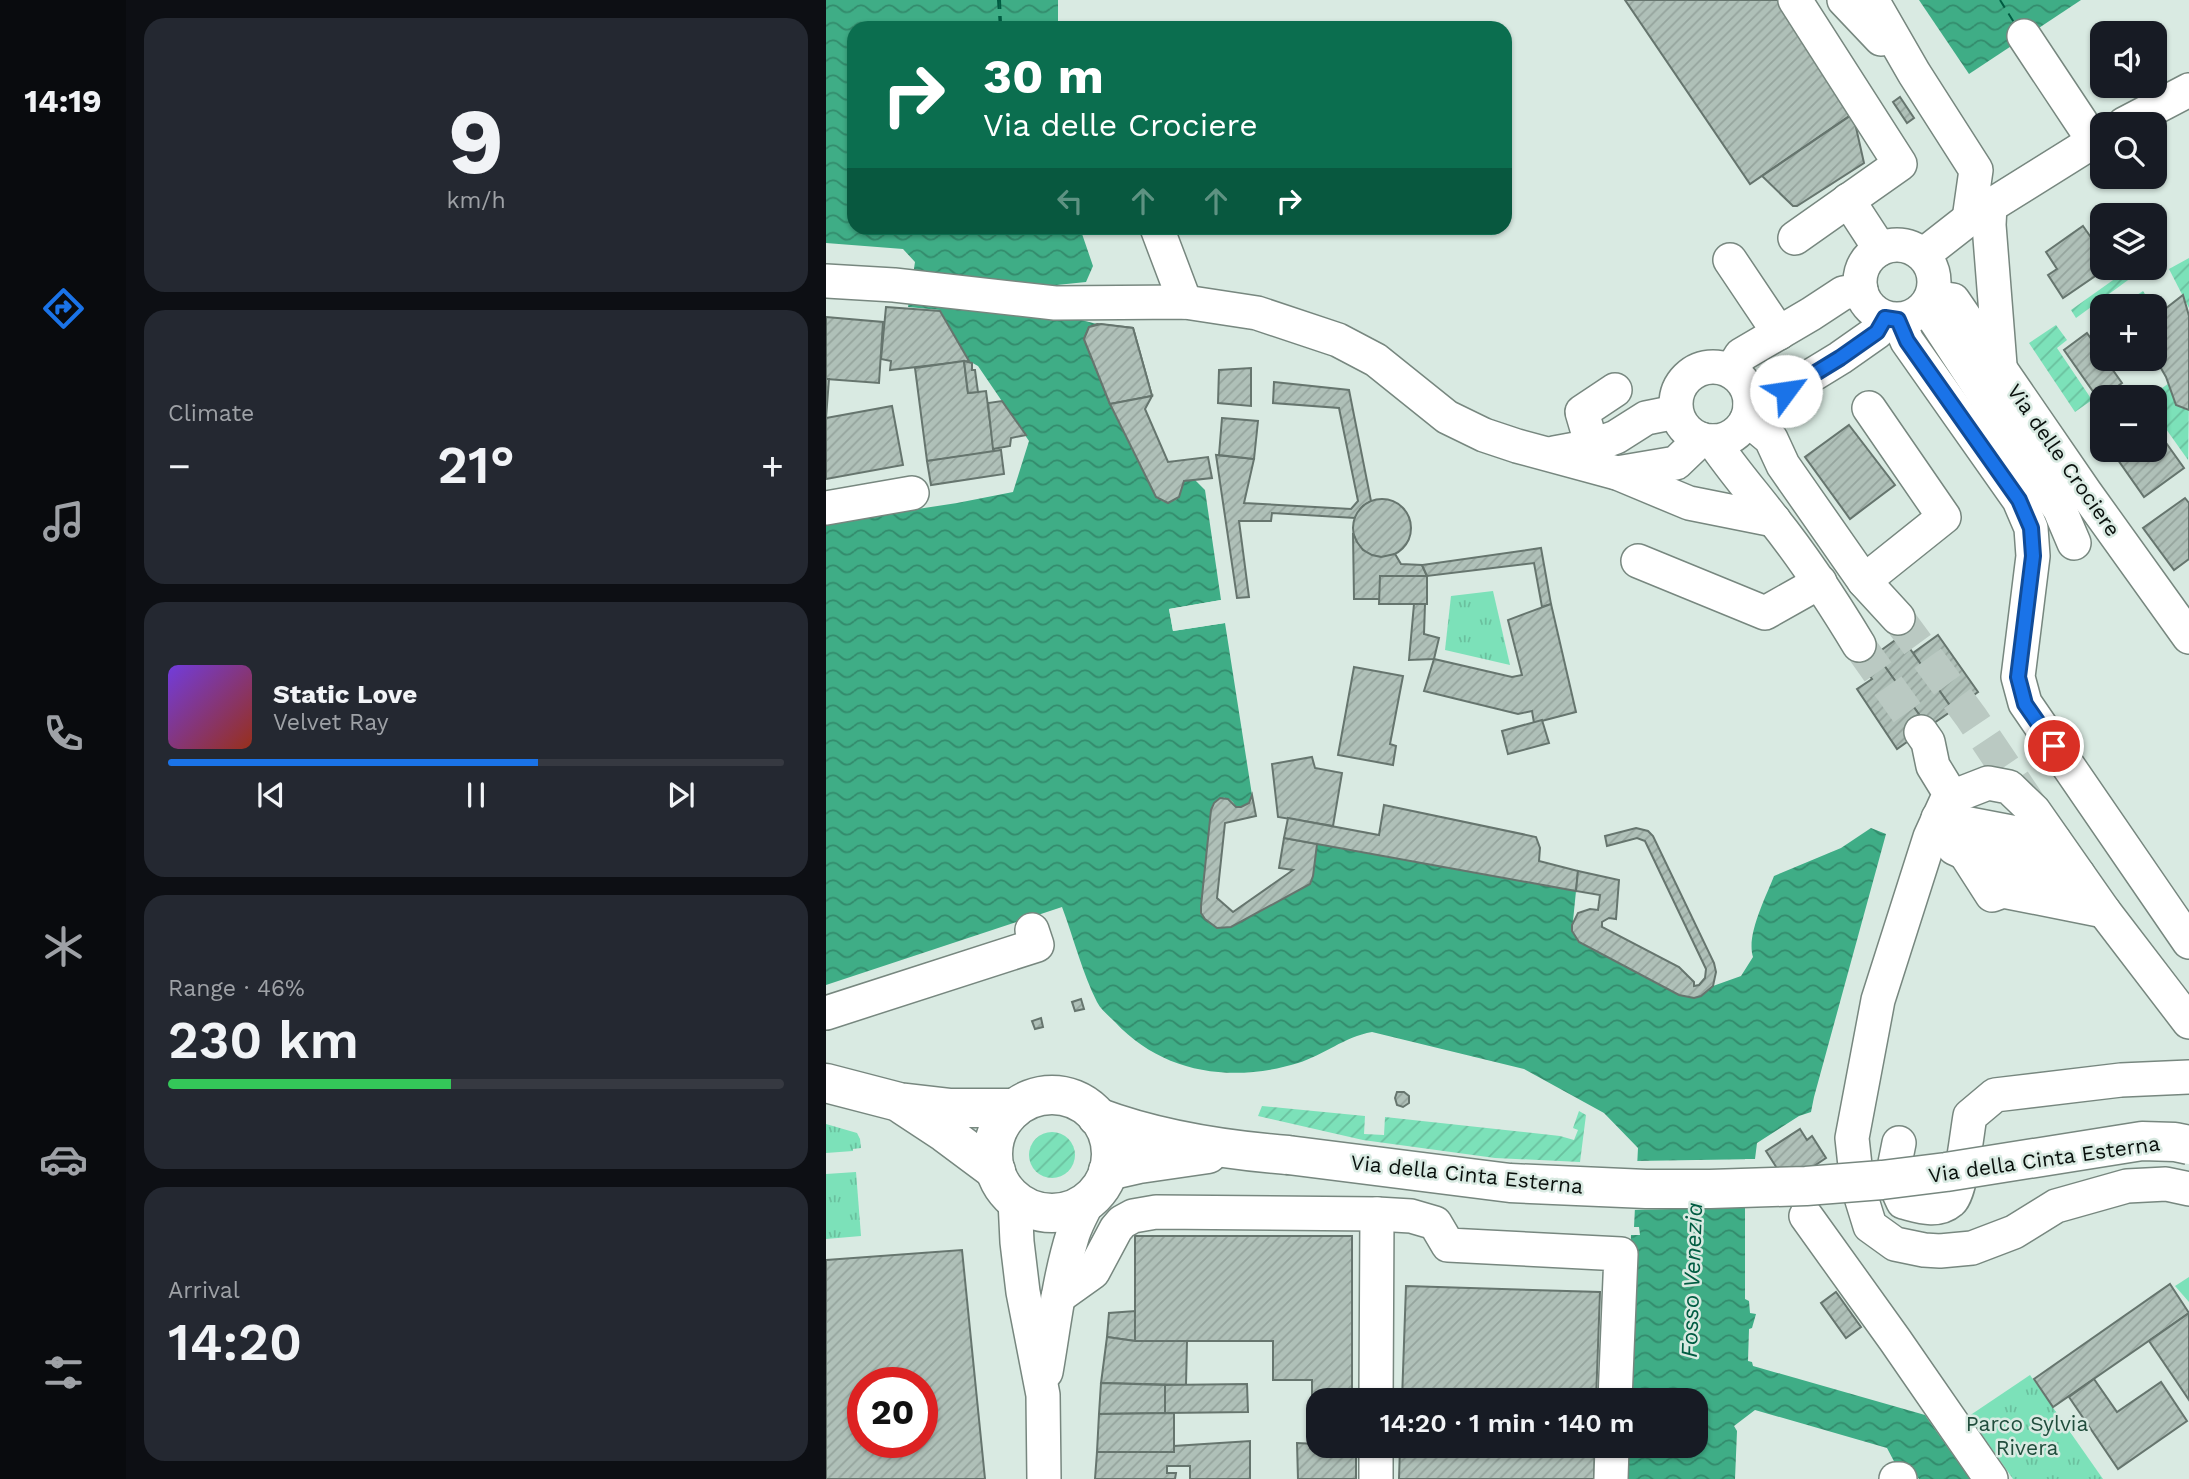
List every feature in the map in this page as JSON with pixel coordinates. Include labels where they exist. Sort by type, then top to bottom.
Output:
[{"type":"main road","points":[[826,1083],[899,1102],[951,1108],[1015,1108]]},
{"type":"main road","points":[[1005,1186],[993,1160],[995,1137],[1000,1126],[1015,1108],[1035,1098],[1058,1095],[1079,1102],[1104,1126],[1110,1148],[1099,1185]]},
{"type":"main road","points":[[899,1102],[945,1133],[1024,1206],[1046,1213],[1069,1210],[1099,1185],[1139,1164],[1235,1151]]},
{"type":"main road","points":[[1097,1117],[1126,1128],[1235,1151]]},
{"type":"main road","name":"Via della Cinta Esterna","points":[[1235,1151],[1288,1155],[1510,1183],[1710,1189],[1806,1186],[1895,1178],[2142,1141],[2189,1145]]},
{"type":"street","points":[[1795,0],[1900,164],[1795,238]]},
{"type":"street","points":[[1844,0],[1913,74]]},
{"type":"street","points":[[1872,0],[1913,74],[1976,170],[1979,212],[1989,225],[2000,368]]},
{"type":"street","points":[[2024,36],[2090,128]]},
{"type":"street","points":[[2147,112],[2189,90]]},
{"type":"street","points":[[1923,256],[1979,212],[2090,142]]},
{"type":"street","points":[[1848,200],[1880,249]]},
{"type":"street","points":[[1160,235],[1185,302]]},
{"type":"street","points":[[1898,618],[1864,581],[1783,465],[1771,439],[1749,412],[1745,386],[1731,371],[1720,367],[1696,370],[1679,388],[1676,399],[1676,412],[1681,424],[1690,433],[1707,440],[1724,440],[1742,428],[1749,412],[1840,358],[1910,310],[1934,288],[1933,270],[1914,248],[1891,245],[1871,256],[1864,266],[1860,278],[1861,290],[1874,312],[1910,310]]},
{"type":"street","points":[[1730,260],[1779,334]]},
{"type":"street","points":[[826,281],[894,285],[1055,303],[1185,302],[1257,313],[1338,340],[1376,360],[1447,416],[1484,435],[1617,472],[1689,503],[1774,520]]},
{"type":"street","points":[[1731,371],[1741,355],[1843,293],[1861,290]]},
{"type":"street","name":"Via delle Crociere","points":[[1910,310],[1953,300],[2085,492],[2183,616]]},
{"type":"street","points":[[1910,310],[2060,510],[2074,543]]},
{"type":"street","points":[[1910,310],[1907,341],[2019,500],[2031,528],[2033,556],[2018,677],[2025,704],[2189,942]]},
{"type":"street","points":[[1592,446],[1582,412],[1615,390]]},
{"type":"street","points":[[1864,581],[1944,517],[1869,408]]},
{"type":"street","points":[[1549,454],[1592,446],[1616,437],[1646,418],[1676,412]]},
{"type":"street","points":[[1617,472],[1676,463],[1707,440]]},
{"type":"street","points":[[1707,440],[1774,520],[1820,582],[1859,645]]},
{"type":"street","points":[[826,508],[912,493]]},
{"type":"street","points":[[1638,561],[1765,613],[1820,582]]},
{"type":"street","points":[[1921,732],[1928,742],[1918,764],[1940,817],[1992,895],[2003,891],[2104,911]]},
{"type":"street","points":[[1940,817],[1988,783],[2009,788],[2034,811],[2104,911],[2189,1022]]},
{"type":"street","points":[[1940,817],[2054,840]]},
{"type":"street","name":"Via della Cinta Esterna","points":[[1940,817],[1878,1000],[1852,1138],[1857,1184],[1870,1226],[1895,1244],[1932,1251],[1960,1250],[1985,1244],[2014,1232],[2056,1206],[2107,1191],[2127,1186],[2166,1184],[2189,1189]]},
{"type":"street","points":[[1965,853],[2078,874]]},
{"type":"street","points":[[826,1013],[1037,945],[1032,930]]},
{"type":"street","points":[[1899,1143],[1892,1178],[1903,1202],[1925,1208],[1939,1207],[1952,1201],[1958,1189],[1970,1116],[1995,1095],[2121,1080],[2189,1077]]},
{"type":"street","points":[[1044,1479],[1043,1395],[1058,1297],[1074,1231],[1099,1185]]},
{"type":"street","points":[[1005,1186],[1043,1395]]},
{"type":"street","points":[[1058,1297],[1093,1272],[1116,1229],[1122,1222],[1140,1214],[1156,1212],[1411,1216],[1435,1223],[1448,1245],[1622,1254],[1616,1388]]},
{"type":"street","points":[[1376,1388],[1377,1214]]},
{"type":"street","points":[[1806,1216],[1991,1479]]},
{"type":"street","points":[[1376,1458],[1376,1479]]},
{"type":"street","points":[[1611,1479],[1612,1458]]},
{"type":"green space","points":[[2189,258],[2189,308],[2169,269]]},
{"type":"green space","points":[[2113,280],[2128,280],[2109,294],[2093,294]]},
{"type":"green space","points":[[2090,296],[2090,308],[2076,318],[2071,310]]},
{"type":"green space","points":[[2056,325],[2067,340],[2057,348],[2090,397],[2090,401],[2075,412],[2029,343]]},
{"type":"green space","points":[[2178,377],[2189,392],[2188,460],[2167,430],[2166,385]]},
{"type":"green space","points":[[1493,591],[1510,665],[1445,650],[1451,596]]},
{"type":"green space","points":[[1262,1106],[1365,1116],[1364,1134],[1384,1135],[1385,1117],[1560,1136],[1574,1140],[1578,1130],[1573,1128],[1579,1111],[1586,1115],[1580,1162],[1495,1158],[1363,1140],[1258,1116]]},
{"type":"green space","points":[[826,1124],[857,1133],[861,1148],[826,1153]]},
{"type":"green space","points":[[1052,1132],[1068,1139],[1075,1155],[1068,1171],[1052,1178],[1036,1171],[1029,1155],[1036,1139]]},
{"type":"green space","points":[[856,1172],[861,1236],[826,1239],[826,1174]]},
{"type":"green space","points":[[2189,1277],[2189,1302],[2175,1286]]},
{"type":"green space","name":"Parco Sylvia Rivera","points":[[2030,1375],[2103,1479],[2013,1479],[1969,1416]]},
{"type":"water","name":"Fosso Venezia","points":[[826,0],[1058,0],[1058,21],[847,21],[847,235],[1082,235],[1093,266],[1086,282],[1047,286],[1053,313],[1097,324],[1089,327],[1084,339],[1156,497],[1164,502],[1176,500],[1184,481],[1195,480],[1205,490],[1221,600],[1169,609],[1173,631],[1225,623],[1252,795],[1242,807],[1236,807],[1231,800],[1224,798],[1212,806],[1201,906],[1210,924],[1231,927],[1310,884],[1317,844],[1576,891],[1572,931],[1579,942],[1679,995],[1694,998],[1713,986],[1741,976],[1753,957],[1754,927],[1774,876],[1841,848],[1871,828],[1886,834],[1811,1112],[1799,1116],[1757,1143],[1755,1159],[1745,1159],[1745,1299],[1749,1301],[1750,1313],[1756,1314],[1752,1328],[1749,1329],[1748,1361],[1752,1362],[1753,1366],[1925,1415],[1970,1479],[1919,1479],[1912,1470],[1897,1467],[1887,1448],[1755,1410],[1734,1426],[1737,1431],[1735,1479],[1622,1479],[1623,1458],[1708,1458],[1708,1388],[1625,1388],[1631,1235],[1640,1235],[1639,1227],[1634,1227],[1638,1148],[1604,1113],[1524,1069],[1372,1032],[1352,1038],[1307,1060],[1273,1069],[1224,1073],[1177,1063],[1134,1040],[1101,1008],[1087,980],[1062,907],[826,985],[826,523],[1013,492],[1029,441],[978,366],[969,361],[940,310],[908,307],[915,262],[903,249],[826,243]]},
{"type":"water","points":[[1919,0],[2081,0],[1969,74]]},
{"type":"pier","points":[[1221,600],[1222,604],[1173,611],[1176,627],[1225,619],[1225,623],[1173,631],[1169,609]]},
{"type":"pier","points":[[1759,1159],[1757,1162],[1749,1162],[1749,1207],[1632,1210],[1634,1161]]},
{"type":"building","points":[[1625,0],[1784,0],[1858,110],[1750,184]]},
{"type":"building","points":[[1900,97],[1914,118],[1907,123],[1893,102]]},
{"type":"building","points":[[1853,114],[1864,163],[1797,206],[1793,206],[1762,176]]},
{"type":"building","points":[[2083,226],[2090,236],[2090,280],[2063,298],[2048,275],[2057,269],[2046,252]]},
{"type":"building","points":[[2183,295],[2189,316],[2189,410],[2176,405],[2163,371],[2167,371],[2167,307]]},
{"type":"building","points":[[886,307],[940,311],[969,361],[890,370],[891,361],[881,359]]},
{"type":"building","points":[[826,317],[883,322],[879,383],[826,379]]},
{"type":"building","points":[[1097,324],[1133,328],[1152,396],[1110,404],[1084,339],[1089,327]]},
{"type":"building","points":[[1101,324],[1133,328],[1152,396],[1110,404],[1084,339],[1089,327]]},
{"type":"building","points":[[2087,333],[2090,337],[2090,371],[2114,371],[2122,383],[2090,385],[2090,387],[2064,350]]},
{"type":"building","points":[[964,361],[968,393],[986,391],[994,452],[927,461],[915,368]]},
{"type":"building","points":[[964,361],[972,363],[978,392],[968,393]]},
{"type":"building","points":[[1251,368],[1251,406],[1218,403],[1219,370]]},
{"type":"building","points":[[826,379],[829,379],[826,418]]},
{"type":"building","points":[[1274,382],[1349,390],[1371,501],[1363,506],[1355,518],[1272,513],[1271,521],[1239,521],[1249,597],[1237,598],[1216,455],[1254,459],[1244,503],[1351,509],[1358,501],[1339,408],[1273,403]]},
{"type":"building","points":[[1152,396],[1145,409],[1168,462],[1208,457],[1212,478],[1184,481],[1179,497],[1168,503],[1156,497],[1110,404]]},
{"type":"building","points":[[1002,401],[1026,435],[1011,438],[1010,446],[993,449],[988,403]]},
{"type":"building","points":[[892,406],[903,465],[826,479],[826,418]]},
{"type":"building","points":[[1222,418],[1258,421],[1254,459],[1219,455]]},
{"type":"building","points":[[1849,425],[1895,485],[1850,519],[1805,457]]},
{"type":"building","points":[[2167,444],[2184,468],[2144,497],[2119,462],[2167,462]]},
{"type":"building","points":[[1001,450],[1004,474],[931,485],[927,461]]},
{"type":"building","points":[[2185,498],[2189,503],[2189,559],[2174,570],[2143,528]]},
{"type":"building","points":[[1382,499],[1393,501],[1406,512],[1411,528],[1409,539],[1398,552],[1382,557],[1371,555],[1358,544],[1353,528],[1355,517],[1366,504]]},
{"type":"building","points":[[1353,533],[1363,550],[1381,557],[1395,554],[1401,564],[1422,565],[1427,576],[1380,576],[1380,599],[1354,599]]},
{"type":"building","points":[[1541,548],[1551,604],[1542,607],[1534,563],[1427,576],[1422,565]]},
{"type":"building","points":[[1380,576],[1427,576],[1427,604],[1379,604]]},
{"type":"building","points":[[1414,604],[1425,604],[1424,634],[1439,638],[1434,659],[1409,660]]},
{"type":"building","points":[[1551,604],[1576,712],[1534,723],[1532,711],[1518,714],[1424,691],[1434,659],[1512,677],[1522,675],[1508,620]]},
{"type":"building","points":[[1938,635],[1978,692],[1953,710],[1913,653]]},
{"type":"building","points":[[1901,636],[1953,710],[1928,727],[1876,654]]},
{"type":"building","points":[[1876,654],[1928,727],[1897,749],[1857,689],[1872,679],[1861,665]]},
{"type":"building","points":[[1354,667],[1403,676],[1390,744],[1396,746],[1393,765],[1338,755]]},
{"type":"building","points":[[1542,720],[1549,743],[1508,754],[1502,731]]},
{"type":"building","points":[[1312,757],[1315,768],[1342,773],[1333,826],[1278,817],[1272,764]]},
{"type":"building","points":[[1252,795],[1256,816],[1225,823],[1217,898],[1233,912],[1293,870],[1279,868],[1284,838],[1317,844],[1313,876],[1310,884],[1231,927],[1217,928],[1201,913],[1211,810],[1220,798],[1228,799],[1236,807],[1241,807],[1249,803]]},
{"type":"building","points":[[1384,805],[1536,837],[1540,848],[1539,861],[1578,871],[1576,891],[1284,838],[1288,818],[1379,835]]},
{"type":"building","points":[[1636,828],[1648,831],[1653,836],[1714,963],[1716,972],[1713,986],[1701,996],[1694,998],[1679,995],[1579,942],[1572,931],[1578,913],[1590,909],[1598,910],[1600,895],[1576,891],[1578,871],[1619,880],[1616,919],[1609,918],[1602,922],[1602,927],[1679,967],[1694,982],[1694,986],[1699,985],[1705,978],[1706,969],[1645,841],[1637,838],[1607,846],[1605,836]]},
{"type":"building","points":[[1081,999],[1084,1009],[1075,1011],[1072,1002]]},
{"type":"building","points":[[1041,1018],[1043,1027],[1035,1029],[1032,1021]]},
{"type":"building","points":[[1397,1092],[1404,1092],[1409,1096],[1409,1103],[1403,1107],[1397,1105]]},
{"type":"building","points":[[1800,1129],[1807,1140],[1812,1136],[1826,1158],[1787,1184],[1766,1151]]},
{"type":"building","points":[[1135,1236],[1352,1236],[1352,1388],[1312,1388],[1312,1380],[1273,1380],[1273,1341],[1135,1341]]},
{"type":"building","points":[[962,1250],[985,1479],[826,1479],[826,1260]]},
{"type":"building","points":[[2170,1284],[2189,1313],[2053,1407],[2034,1379]]},
{"type":"building","points":[[1406,1286],[1600,1292],[1596,1388],[1402,1388]]},
{"type":"building","points":[[1836,1292],[1861,1327],[1846,1338],[1821,1303]]},
{"type":"building","points":[[1135,1311],[1135,1341],[1107,1337],[1109,1313]]},
{"type":"building","points":[[2189,1313],[2189,1400],[2149,1341]]},
{"type":"building","points":[[1107,1337],[1135,1341],[1187,1341],[1186,1385],[1101,1383]]},
{"type":"building","points":[[2094,1379],[2117,1412],[2161,1382],[2187,1421],[2118,1469],[2069,1397]]},
{"type":"building","points":[[1101,1383],[1165,1385],[1165,1413],[1099,1414]]},
{"type":"building","points":[[1247,1384],[1248,1412],[1165,1413],[1165,1385]]},
{"type":"building","points":[[1174,1413],[1174,1452],[1097,1452],[1099,1414]]},
{"type":"building","points":[[1250,1441],[1250,1479],[1190,1479],[1190,1466],[1167,1466],[1167,1473],[1176,1473],[1175,1479],[1095,1479],[1097,1452],[1174,1452],[1174,1446]]},
{"type":"building","points":[[1297,1443],[1306,1443],[1306,1458],[1356,1458],[1356,1479],[1298,1479]]},
{"type":"building","points":[[1400,1458],[1595,1458],[1594,1479],[1399,1479]]},
{"type":"ferry route","points":[[998,0],[1000,21]]},
{"type":"ferry route","points":[[1000,0],[1001,21]]},
{"type":"ferry route","points":[[2000,0],[2015,24]]},
{"type":"tunnel","points":[[1898,618],[1971,717],[2031,806]]},
{"type":"tunnel","points":[[1859,645],[1921,732]]},
{"type":"route","points":[[1786,391],[1877,332],[1885,318],[1898,320],[1907,341],[2019,500],[2031,528],[2033,556],[2018,677],[2025,704],[2054,746]]}]
